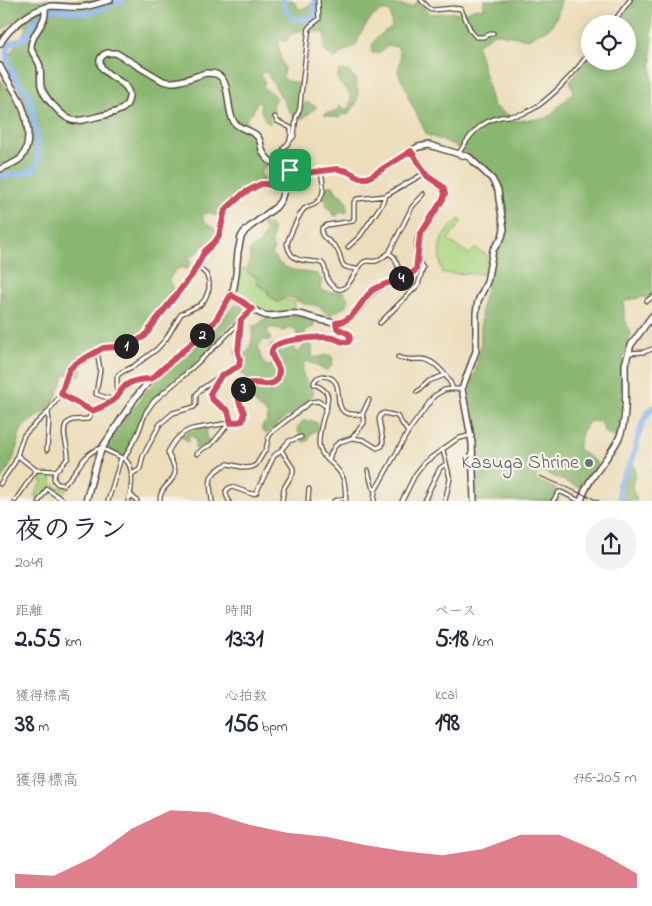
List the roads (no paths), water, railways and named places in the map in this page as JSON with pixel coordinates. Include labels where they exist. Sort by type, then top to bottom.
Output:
[{"type":"street","points":[[0,44],[5,34],[12,27],[44,8],[52,6],[84,7],[107,0]]},
{"type":"street","points":[[288,142],[294,136],[296,118],[300,108],[310,27],[319,19],[318,0]]},
{"type":"street","points":[[421,0],[432,10],[461,9],[471,31],[476,37],[483,37],[493,33]]},
{"type":"street","points":[[619,15],[630,0]]},
{"type":"street","points":[[44,8],[45,16],[31,48],[41,68],[41,86],[47,98],[64,117],[76,121],[85,120],[118,112],[126,106],[129,97],[126,86],[105,72],[100,66],[101,57],[108,52],[116,53],[168,82],[177,82],[206,73],[218,75],[225,84],[232,121],[237,126],[258,136],[263,152],[269,161],[290,170],[306,173],[337,169],[357,177],[368,178],[418,147],[429,145],[471,158],[494,182],[498,190],[504,229],[502,237],[493,250],[487,282],[478,302],[476,313],[476,351],[462,388],[474,460],[474,501]]},
{"type":"street","points":[[459,153],[467,140],[482,124],[498,117],[524,113],[544,100],[581,64]]},
{"type":"street","points":[[0,66],[23,108],[28,134],[28,143],[20,160],[0,169]]},
{"type":"street","points":[[275,117],[276,120],[291,128],[288,142],[275,164]]},
{"type":"street","points":[[231,295],[252,309],[267,315],[294,313],[336,323],[350,318],[375,289],[403,278],[416,270],[418,240],[445,194],[443,187],[429,178],[411,151]]},
{"type":"street","points":[[86,501],[102,448],[135,398],[151,379],[215,321],[231,295],[235,282],[241,237],[245,231],[276,207],[290,170]]},
{"type":"street","points":[[320,171],[323,185],[322,195],[315,204],[303,210],[288,241],[288,251],[300,261],[322,263],[326,268],[328,280],[334,288],[339,290],[344,288],[357,269],[365,262],[376,261],[389,253],[412,207],[424,194]]},
{"type":"street","points":[[357,269],[343,266],[336,247],[324,237],[321,231],[322,228],[327,224],[353,221],[354,202],[357,199],[385,196],[425,173]]},
{"type":"street","points":[[0,484],[14,465],[24,435],[48,412],[61,394],[72,366],[107,347],[128,346],[144,338],[192,275],[205,251],[219,236],[225,210],[244,193],[261,184],[284,188]]},
{"type":"street","points":[[348,247],[360,236],[382,204],[385,196]]},
{"type":"street","points":[[389,253],[394,257],[403,278]]},
{"type":"street","points":[[380,323],[418,285],[423,268],[418,262]]},
{"type":"street","points":[[117,397],[117,377],[119,374],[134,366],[157,349],[166,339],[181,314],[200,305],[205,299],[209,289],[209,281],[206,274],[197,266]]},
{"type":"street","points":[[647,301],[652,297]]},
{"type":"street","points":[[108,501],[122,459],[138,433],[146,412],[154,401],[182,378],[252,309]]},
{"type":"street","points":[[553,501],[561,492],[581,501],[590,482],[616,444],[624,420],[625,364],[628,353],[631,345],[652,316]]},
{"type":"street","points":[[132,474],[140,469],[143,456],[160,424],[176,412],[194,407],[196,396],[200,390],[237,368],[240,364],[238,353],[241,320]]},
{"type":"street","points":[[160,501],[162,490],[174,474],[168,452],[177,438],[186,431],[242,421],[244,411],[239,402],[239,395],[248,383],[271,385],[276,381],[279,370],[272,355],[273,348],[288,341],[306,339],[331,338],[346,343],[350,341],[351,337],[349,334],[337,328],[336,323]]},
{"type":"street","points":[[628,353],[644,352],[652,349]]},
{"type":"street","points":[[97,351],[100,370],[96,394],[113,400]]},
{"type":"street","points":[[398,357],[406,360],[428,360],[445,375],[453,388]]},
{"type":"street","points":[[417,392],[429,381],[445,375]]},
{"type":"street","points":[[197,454],[210,445],[229,423],[228,411],[213,400],[210,394],[221,376]]},
{"type":"street","points":[[334,501],[346,499],[343,476],[321,452],[319,442],[328,398],[326,391],[314,384],[314,382],[320,376],[330,377],[337,386],[340,407],[343,412],[362,415]]},
{"type":"street","points":[[128,501],[131,495],[132,474],[129,464],[102,448],[92,451],[64,485],[58,484],[54,480],[54,476],[68,458],[64,431],[66,424],[72,420],[88,419],[92,411],[113,400],[131,382],[151,379]]},
{"type":"street","points":[[374,501],[375,491],[408,432],[434,396],[444,390],[462,388]]},
{"type":"street","points":[[61,394],[92,411]]},
{"type":"street","points":[[352,438],[364,423],[362,415],[369,400]]},
{"type":"street","points":[[212,501],[211,476],[216,471],[228,464],[252,468],[266,449],[269,436],[279,426],[310,402],[318,401],[327,407]]},
{"type":"street","points":[[47,450],[48,412]]},
{"type":"street","points":[[329,461],[335,446],[352,438],[364,440],[376,448],[382,446],[380,418],[384,414],[393,414],[398,417],[408,432]]},
{"type":"street","points":[[402,501],[425,462],[457,439],[471,435]]},
{"type":"street","points":[[229,501],[226,494],[228,488],[232,487],[252,494],[256,493],[274,456],[289,441],[301,437]]},
{"type":"street","points":[[281,450],[292,466],[293,473],[284,488],[282,501]]},
{"type":"street","points":[[443,450],[450,479],[445,501]]},
{"type":"street","points":[[18,456],[36,470],[56,471]]},
{"type":"street","points":[[424,501],[440,468],[446,464]]},
{"type":"street","points":[[15,501],[36,470]]},
{"type":"street","points":[[368,470],[375,491]]},
{"type":"street","points":[[39,501],[47,489],[63,501]]},
{"type":"street","points":[[308,501],[309,489]]},
{"type":"street","points":[[131,495],[137,501]]},
{"type":"waterway","points":[[0,176],[22,174],[32,170],[38,161],[32,107],[27,93],[19,84],[10,67],[7,57],[10,45],[24,39],[37,19],[47,11],[60,9],[82,13],[91,12],[122,0]]},
{"type":"waterway","points":[[283,0],[286,10],[294,20],[315,18],[315,0]]},
{"type":"waterway","points":[[621,501],[619,485],[632,460],[644,420],[652,408]]},
{"type":"railway","points":[[540,476],[599,501]]},
{"type":"place","name":"Kasuga Shrine","points":[[589,463]]}]
